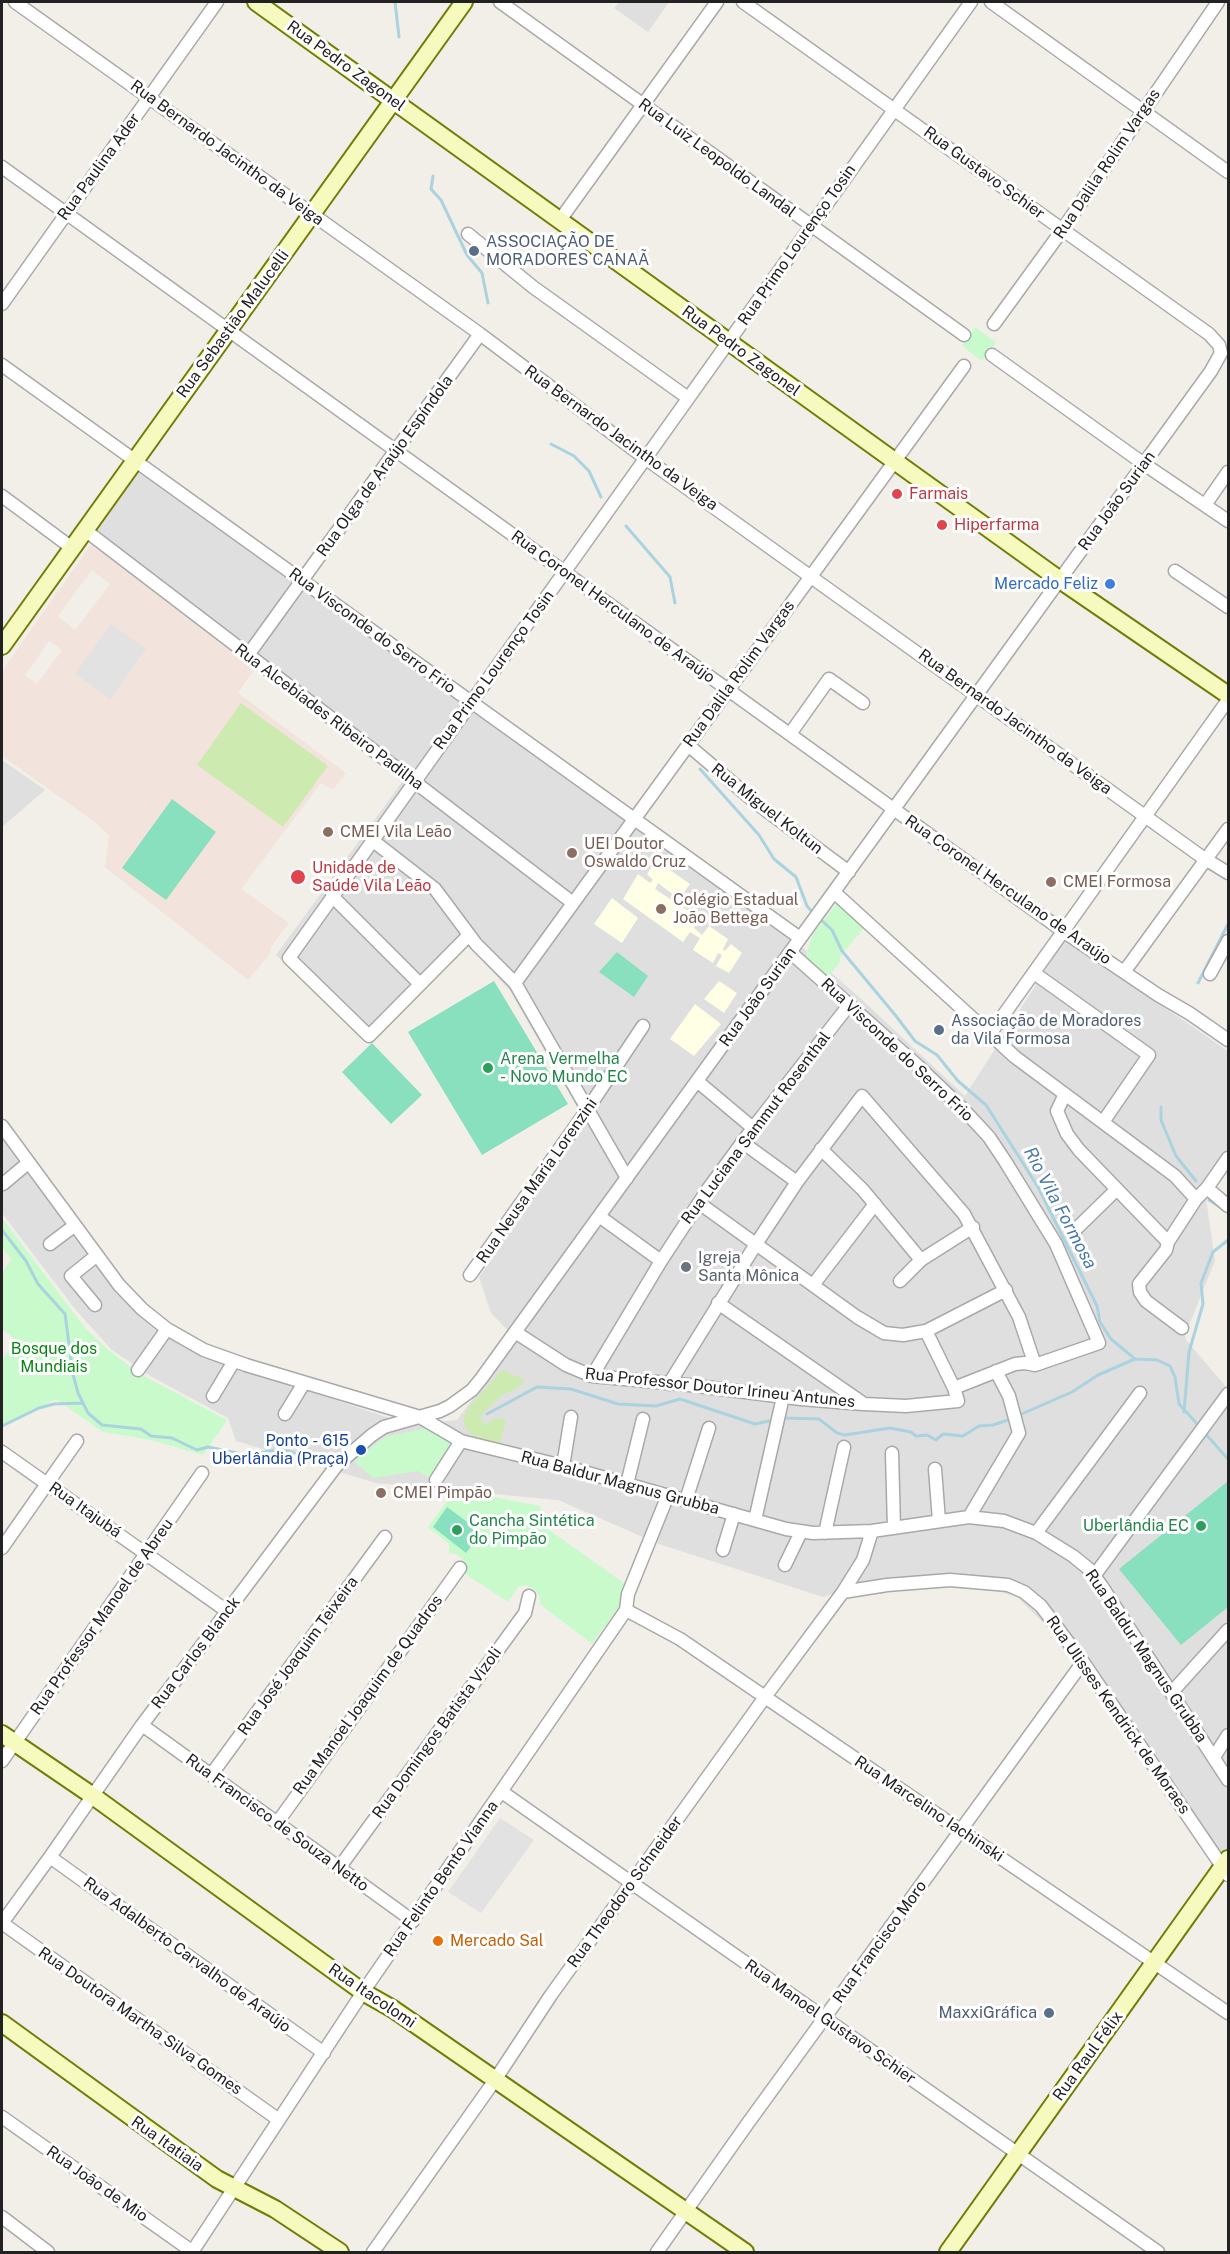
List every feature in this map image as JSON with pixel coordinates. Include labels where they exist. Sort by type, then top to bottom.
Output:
[{"type":"street","name":"Rua Bernardo Jacintho da Veiga","points":[[15,2],[480,334],[645,458],[1228,873]]},
{"type":"street","name":"Rua Paulina Ader","points":[[2,304],[217,2]]},
{"type":"street","name":"Rua Pedro Zagonel","points":[[256,2],[1060,580],[1228,695]]},
{"type":"street","name":"Rua Sebastião Malucelli","points":[[2,646],[462,2]]},
{"type":"street","name":"Rua Luiz Leopoldo Landal","points":[[500,2],[964,335]]},
{"type":"street","points":[[560,220],[717,2]]},
{"type":"street","name":"Rua Gustavo Schier","points":[[743,2],[1209,334],[1221,349]]},
{"type":"street","name":"Rua Primo Lourenço Tosin","points":[[420,984],[369,1036],[289,958],[971,2]]},
{"type":"street","points":[[991,2],[1228,172]]},
{"type":"street","name":"Rua Dalila Rolim Vargas","points":[[994,324],[1063,229],[1218,2]]},
{"type":"street","name":"Rua Coronel Herculano de Araújo","points":[[2,167],[1064,931],[1228,1040]]},
{"type":"street","points":[[468,234],[533,287],[688,398]]},
{"type":"street","name":"Rua Olga de Araújo Espíndola","points":[[248,655],[480,334]]},
{"type":"street","name":"Rua João Surian","points":[[420,1417],[450,1406],[472,1390],[1144,464],[1215,365],[1221,349]]},
{"type":"street","points":[[992,355],[1228,521]]},
{"type":"street","name":"Rua Visconde do Serro Frio","points":[[2,365],[800,938]]},
{"type":"street","name":"Rua Dalila Rolim Vargas","points":[[515,983],[963,366]]},
{"type":"street","points":[[1205,505],[1228,472]]},
{"type":"street","points":[[2,495],[72,548]]},
{"type":"street","name":"Rua Alcebíades Ribeiro Padilha","points":[[85,530],[573,903]]},
{"type":"street","points":[[1175,572],[1228,608]]},
{"type":"street","points":[[790,734],[829,679],[863,703]]},
{"type":"street","points":[[990,1034],[1228,700]]},
{"type":"street","name":"Rua Miguel Koltun","points":[[688,745],[755,802],[849,872]]},
{"type":"street","points":[[1124,972],[1228,829]]},
{"type":"street","points":[[372,840],[432,885],[468,935],[515,983],[627,1178]]},
{"type":"street","points":[[834,892],[1015,1057],[1179,1178],[1228,1206]]},
{"type":"street","points":[[332,896],[420,984],[468,935]]},
{"type":"street","points":[[1210,974],[1228,941]]},
{"type":"street","name":"Rua Visconde do Serro Frio","points":[[790,952],[949,1095],[978,1124],[999,1151],[1056,1244],[1099,1343],[1035,1365]]},
{"type":"street","points":[[1034,973],[1149,1055],[1103,1122]]},
{"type":"street","name":"Rua Luciana Sammut Rosenthal","points":[[592,1376],[660,1261],[699,1203],[742,1142],[849,1005]]},
{"type":"street","name":"Rua Neusa Maria Lorenzini","points":[[470,1275],[587,1110],[643,1026]]},
{"type":"street","points":[[697,1081],[753,1128]]},
{"type":"street","points":[[1065,1094],[1057,1111],[1062,1125],[1079,1150],[1168,1242]]},
{"type":"street","points":[[669,1384],[718,1303],[797,1182],[862,1096],[949,1195],[973,1227],[1025,1329],[1035,1365],[1019,1362],[954,1388],[926,1331]]},
{"type":"street","name":"Rua Baldur Magnus Grubba","points":[[2,1126],[96,1257],[131,1298],[167,1329],[193,1345],[234,1361],[420,1417],[461,1441],[563,1466],[801,1532],[872,1531],[969,1518],[1004,1521],[1036,1533],[1073,1556],[1094,1576],[1228,1780]]},
{"type":"street","points":[[742,1142],[797,1182]]},
{"type":"street","points":[[821,1149],[875,1204],[921,1260]]},
{"type":"street","points":[[1182,1328],[1149,1304],[1139,1288],[1140,1281],[1166,1250],[1168,1242],[1228,1158]]},
{"type":"street","points":[[3,1184],[28,1163]]},
{"type":"street","points":[[1072,1233],[1117,1189]]},
{"type":"street","points":[[699,1203],[868,1325],[884,1333],[903,1335],[926,1331],[1006,1290]]},
{"type":"street","points":[[813,1285],[875,1204]]},
{"type":"street","points":[[599,1216],[660,1261]]},
{"type":"street","points":[[50,1244],[74,1226]]},
{"type":"street","points":[[900,1281],[921,1260],[973,1227]]},
{"type":"street","points":[[95,1305],[71,1276],[96,1257]]},
{"type":"street","points":[[718,1303],[864,1404]]},
{"type":"street","points":[[138,1370],[167,1329]]},
{"type":"street","name":"Rua Professor Doutor Irineu Antunes","points":[[515,1332],[566,1365],[592,1376],[783,1397],[906,1406],[958,1401],[954,1388]]},
{"type":"street","points":[[213,1396],[234,1361]]},
{"type":"street","points":[[969,1518],[1016,1422],[1009,1396],[996,1371]]},
{"type":"street","points":[[285,1414],[304,1383]]},
{"type":"street","points":[[1036,1533],[1140,1393]]},
{"type":"street","points":[[1094,1576],[1228,1394]]},
{"type":"street","points":[[755,1520],[783,1397]]},
{"type":"street","name":"Rua Carlos Blanck","points":[[2,1923],[142,1725],[326,1478],[348,1453],[384,1427],[420,1417]]},
{"type":"street","points":[[563,1466],[571,1417]]},
{"type":"street","points":[[627,1484],[642,1419]]},
{"type":"street","points":[[686,1500],[709,1428]]},
{"type":"street","points":[[2,1548],[77,1441]]},
{"type":"street","points":[[436,1480],[461,1441]]},
{"type":"street","points":[[825,1533],[843,1447]]},
{"type":"street","name":"Rua Itajubá","points":[[2,1452],[227,1611]]},
{"type":"street","points":[[892,1453],[894,1528]]},
{"type":"street","points":[[934,1469],[939,1521]]},
{"type":"street","name":"Rua Professor Manoel de Abreu","points":[[2,1761],[8,1738],[146,1553],[202,1473]]},
{"type":"street","name":"Rua Felinto Bento Vianna","points":[[192,2252],[363,1992],[626,1610],[628,1594],[668,1495]]},
{"type":"street","points":[[723,1550],[734,1514]]},
{"type":"street","name":"Rua Theodoro Schneider","points":[[373,2253],[495,2080],[551,1995],[843,1592],[862,1560],[872,1531]]},
{"type":"street","points":[[785,1565],[801,1532]]},
{"type":"street","name":"Rua José Joaquim Teixeira","points":[[211,1775],[385,1537]]},
{"type":"street","name":"Rua Manoel Joaquim de Quadros","points":[[277,1823],[460,1568]]},
{"type":"street","name":"Rua Ulisses Kendrick de Moraes","points":[[843,1592],[887,1585],[950,1580],[1008,1585],[1024,1592],[1041,1606],[1083,1662],[1227,1867]]},
{"type":"street","name":"Rua Domingos Batista Vizoli","points":[[339,1868],[525,1613],[529,1596]]},
{"type":"street","name":"Rua Marcelino Iachinski","points":[[626,1610],[672,1634],[1228,2013]]},
{"type":"street","points":[[1172,1692],[1228,1630]]},
{"type":"street","name":"Rua Francisco Moro","points":[[657,2253],[824,2018],[1083,1662]]},
{"type":"street","name":"Rua Francisco de Souza Netto","points":[[142,1725],[413,1921]]},
{"type":"street","points":[[1214,1757],[1228,1735]]},
{"type":"street","name":"Rua Itacolomi","points":[[8,1738],[93,1796],[363,1992],[393,2010],[745,2253]]},
{"type":"street","name":"Rua Manoel Gustavo Schier","points":[[502,1792],[1158,2253]]},
{"type":"street","name":"Rua Adalberto Carvalho de Araújo","points":[[50,1857],[324,2053]]},
{"type":"street","name":"Rua Raul Félix","points":[[948,2253],[1155,1962],[1227,1867]]},
{"type":"street","name":"Rua Doutora Martha Silva Gomes","points":[[2,1923],[279,2120]]},
{"type":"street","name":"Rua Itatiaia","points":[[2,2023],[217,2179],[275,2209],[340,2253]]},
{"type":"street","name":"Rua João de Mio","points":[[2,2117],[192,2252]]},
{"type":"street","points":[[2,2217],[48,2253]]},
{"type":"shaded area","points":[[619,2],[669,2],[648,32],[614,8]]},
{"type":"shaded area","points":[[139,472],[800,945],[965,1096],[1065,939],[1228,1051],[1228,1161],[1206,1198],[1215,1261],[1185,1335],[1186,1340],[1228,1389],[1228,1862],[1221,1873],[1086,1665],[1017,1597],[981,1586],[860,1585],[823,1597],[659,1544],[558,1500],[376,1483],[236,1441],[228,1418],[152,1377],[112,1350],[75,1309],[2,1213],[2,1133],[132,1306],[223,1362],[410,1425],[457,1420],[517,1340],[491,1313],[479,1277],[586,1123],[510,991],[460,936],[362,1037],[276,955],[402,782],[95,531]]},
{"type":"shaded area","points":[[92,543],[256,667],[238,693],[346,773],[333,790],[321,783],[241,889],[289,923],[270,948],[269,955],[248,980],[105,867],[109,836],[95,822],[2,756],[2,671]],"holes":[[[92,570],[110,584],[75,630],[58,616]],[[49,641],[62,650],[37,684],[25,675]]]},
{"type":"shaded area","points":[[111,624],[146,649],[110,699],[75,674]]},
{"type":"shaded area","points":[[2,760],[45,790],[2,827]]},
{"type":"shaded area","name":"Colégio Estadual João Bettega","points":[[656,860],[690,884],[679,899],[658,883],[655,889],[699,918],[694,928],[702,935],[709,926],[728,939],[723,949],[725,951],[731,944],[742,953],[729,973],[716,966],[722,955],[718,953],[713,963],[693,950],[700,938],[690,932],[683,942],[623,899],[638,874],[650,883],[653,880],[647,874]]},
{"type":"shaded area","points":[[612,898],[638,918],[622,943],[594,924]]},
{"type":"shaded area","points":[[719,981],[737,993],[724,1013],[704,999]]},
{"type":"shaded area","points":[[695,1004],[721,1024],[694,1056],[670,1039]]},
{"type":"shaded area","points":[[500,1818],[534,1840],[481,1913],[448,1892]]},
{"type":"green space","points":[[975,327],[996,342],[982,361],[962,346]]},
{"type":"green space","points":[[241,703],[328,766],[283,827],[197,765]]},
{"type":"green space","points":[[172,799],[216,832],[166,900],[122,868]]},
{"type":"green space","points":[[836,904],[865,927],[841,955],[839,964],[826,979],[808,961],[806,954],[812,936]]},
{"type":"green space","points":[[617,952],[648,976],[634,997],[599,972]]},
{"type":"green space","name":"Arena Vermelha - Novo Mundo EC","points":[[494,981],[568,1104],[482,1155],[408,1032]]},
{"type":"green space","points":[[372,1043],[422,1095],[391,1124],[342,1072]]},
{"type":"green space","name":"Bosque dos Mundiais","points":[[2,1218],[85,1328],[106,1348],[140,1374],[227,1420],[203,1455],[151,1440],[103,1432],[56,1399],[2,1426],[2,1360],[16,1340],[2,1329],[2,1273],[11,1259],[2,1247]]},
{"type":"green space","points":[[502,1370],[526,1380],[516,1389],[502,1395],[481,1415],[484,1424],[498,1418],[506,1420],[500,1444],[470,1434],[464,1424],[464,1417],[468,1408]]},
{"type":"green space","points":[[431,1427],[455,1440],[429,1478],[418,1471],[373,1478],[354,1461],[385,1437]]},
{"type":"green space","name":"Uberlândia EC","points":[[1227,1482],[1228,1607],[1181,1645],[1119,1569]]},
{"type":"green space","points":[[456,1489],[480,1500],[483,1495],[541,1506],[540,1513],[553,1516],[545,1527],[625,1584],[624,1600],[592,1644],[541,1605],[534,1589],[525,1585],[518,1587],[508,1602],[464,1573],[463,1559],[456,1554],[449,1553],[449,1544],[428,1527]]},
{"type":"green space","name":"Cancha Sintética do Pimpão","points":[[447,1507],[482,1533],[466,1553],[433,1527]]},
{"type":"waterway","name":"Rio Vila Formosa","points":[[395,2],[399,37]]},
{"type":"waterway","name":"Rio Vila Formosa","points":[[433,176],[431,189],[441,200],[467,255],[482,273],[488,303]]},
{"type":"waterway","name":"Rio Vila Formosa","points":[[551,444],[574,456],[589,471],[601,497]]},
{"type":"waterway","name":"Rio Vila Formosa","points":[[626,526],[670,577],[675,603]]},
{"type":"waterway","name":"Rio Vila Formosa","points":[[700,769],[759,835],[774,859],[796,877],[807,906],[814,914]]},
{"type":"waterway","name":"Rio Vila Formosa","points":[[819,918],[832,930],[842,951],[915,1041],[937,1055],[958,1081],[986,1105],[1038,1187],[1097,1306],[1100,1322],[1111,1339],[1135,1359],[1157,1360],[1170,1366],[1175,1377],[1179,1404],[1199,1426]]},
{"type":"waterway","points":[[1198,983],[1228,924]]},
{"type":"waterway","points":[[1161,1107],[1161,1120],[1176,1156],[1196,1181]]},
{"type":"waterway","points":[[1209,1200],[1228,1212]]},
{"type":"waterway","points":[[2,1230],[26,1261],[38,1284],[65,1314],[73,1374],[78,1393],[88,1413],[102,1425],[141,1429],[151,1436],[172,1438],[197,1450],[208,1447],[247,1455],[281,1449],[319,1461]]},
{"type":"waterway","points":[[1184,1412],[1189,1352],[1203,1304],[1201,1283],[1213,1252],[1228,1240]]},
{"type":"waterway","points":[[1017,1416],[1072,1392],[1098,1375],[1135,1359]]},
{"type":"waterway","points":[[487,1414],[537,1387],[571,1389],[618,1404],[656,1406],[680,1399],[755,1424],[774,1420]]},
{"type":"waterway","points":[[2,1426],[39,1408],[54,1404],[82,1403]]},
{"type":"waterway","points":[[783,1418],[819,1419],[837,1433],[845,1435],[890,1428],[911,1432],[916,1436],[927,1435],[936,1440],[943,1434],[963,1436],[979,1426],[993,1425],[1011,1419]]},
{"type":"waterway","name":"Rio Vila Formosa","points":[[1203,1431],[1228,1459]]},
{"type":"place","name":"ASSOCIAÇÃO DE MORADORES CANAÃ","points":[[474,251]]},
{"type":"place","name":"Farmais","points":[[897,494]]},
{"type":"place","name":"Hiperfarma","points":[[942,525]]},
{"type":"place","name":"Mercado Feliz","points":[[1110,584]]},
{"type":"place","name":"CMEI Vila Leão","points":[[328,832]]},
{"type":"place","name":"UEI Doutor Oswaldo Cruz","points":[[572,853]]},
{"type":"place","name":"Unidade de Saúde Vila Leão","points":[[298,877]]},
{"type":"place","name":"CMEI Formosa","points":[[1051,882]]},
{"type":"place","name":"Colégio Estadual João Bettega","points":[[661,909]]},
{"type":"place","name":"Associação de Moradores da Vila Formosa","points":[[939,1030]]},
{"type":"place","name":"Arena Vermelha - Novo Mundo EC","points":[[488,1068]]},
{"type":"place","name":"Igreja Santa Mônica","points":[[686,1267]]},
{"type":"place","name":"Ponto - 615 Uberlândia (Praça)","points":[[361,1450]]},
{"type":"place","name":"CMEI Pimpão","points":[[381,1493]]},
{"type":"place","name":"Uberlândia EC","points":[[1201,1526]]},
{"type":"place","name":"Cancha Sintética do Pimpão","points":[[457,1530]]},
{"type":"place","name":"Mercado Sal","points":[[438,1941]]},
{"type":"place","name":"MaxxiGráfica","points":[[1049,2013]]}]
